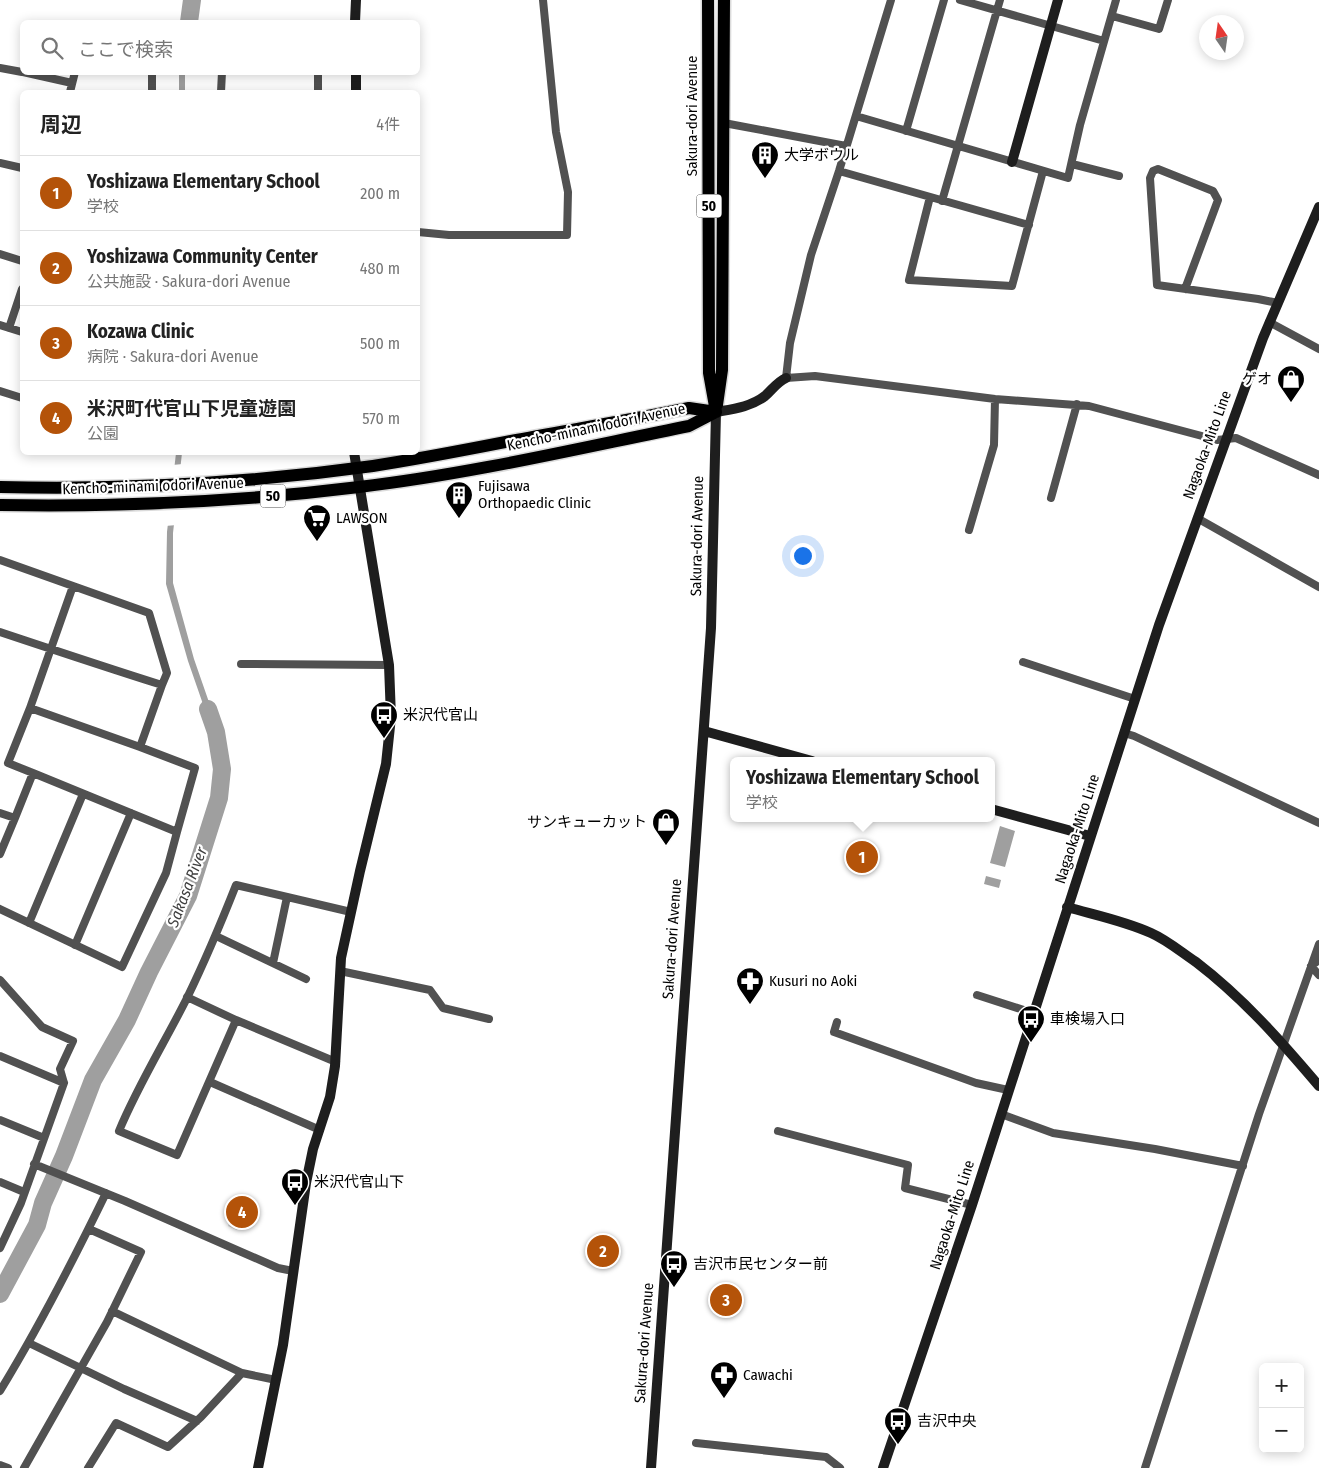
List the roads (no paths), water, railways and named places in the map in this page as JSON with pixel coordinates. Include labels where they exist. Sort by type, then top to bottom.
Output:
[{"type":"main road","name":"Sakura-dori Avenue","points":[[708,0],[710,372],[716,412]]},
{"type":"main road","name":"Sakura-dori Avenue","points":[[716,412],[722,370],[724,0]]},
{"type":"main road","name":"Kencho-minami odori Avenue","points":[[0,487],[100,488],[156,486],[241,480],[356,468],[466,450],[689,408],[716,412]]},
{"type":"main road","name":"Kencho-minami odori Avenue","points":[[0,505],[92,506],[157,504],[242,499],[359,487],[472,470],[690,426],[716,412]]},
{"type":"street","points":[[355,20],[356,0]]},
{"type":"street","points":[[420,232],[449,235],[567,235],[568,192],[556,132],[542,0]]},
{"type":"street","points":[[786,378],[790,343],[811,255],[839,171],[891,0]]},
{"type":"street","points":[[906,131],[944,0]]},
{"type":"street","points":[[960,0],[1104,41]]},
{"type":"street","points":[[942,201],[1000,0]]},
{"type":"street","points":[[1012,162],[1058,0]]},
{"type":"street","points":[[856,116],[1068,178],[1080,125],[1116,0]]},
{"type":"street","points":[[1112,16],[1159,30],[1168,0]]},
{"type":"street","points":[[0,68],[20,71]]},
{"type":"street","points":[[36,75],[72,83]]},
{"type":"street","points":[[70,90],[74,75]]},
{"type":"street","points":[[152,75],[152,90]]},
{"type":"street","points":[[221,90],[222,75]]},
{"type":"street","points":[[318,75],[318,90]]},
{"type":"street","points":[[356,75],[356,90]]},
{"type":"street","points":[[724,123],[846,146]]},
{"type":"street","points":[[0,163],[20,168]]},
{"type":"street","points":[[1072,164],[1119,176]]},
{"type":"street","points":[[1186,289],[1218,200],[1213,191],[1158,169],[1153,171],[1150,178],[1157,285],[1278,303]]},
{"type":"street","points":[[839,171],[1029,225]]},
{"type":"street","points":[[930,197],[909,280],[1012,286],[1043,171]]},
{"type":"street","name":"Nagaoka-Mito Line","points":[[882,1468],[972,1205],[1158,625],[1270,322],[1319,207]]},
{"type":"street","points":[[0,254],[20,260]]},
{"type":"street","points":[[9,328],[20,295]]},
{"type":"street","points":[[1270,322],[1319,349]]},
{"type":"street","points":[[0,325],[20,331]]},
{"type":"street","points":[[716,412],[742,408],[756,402],[764,397],[778,382],[786,378],[815,376],[994,399],[1077,404],[1103,408],[1217,440],[1236,438],[1319,475]]},
{"type":"street","points":[[0,391],[20,397]]},
{"type":"street","points":[[969,530],[994,445],[994,399]]},
{"type":"street","points":[[1051,498],[1077,404]]},
{"type":"street","name":"Sakura-dori Avenue","points":[[651,1468],[704,731],[713,570],[716,412]]},
{"type":"street","points":[[258,1468],[283,1346],[306,1183],[330,1098],[336,1062],[340,971],[351,912],[386,764],[391,717],[389,665],[354,455]]},
{"type":"street","points":[[1197,518],[1319,587]]},
{"type":"street","points":[[0,560],[149,613],[167,673],[140,747]]},
{"type":"street","points":[[73,586],[30,708],[8,763],[177,832]]},
{"type":"street","points":[[0,632],[162,685]]},
{"type":"street","points":[[1024,662],[1134,699]]},
{"type":"street","points":[[240,664],[389,665]]},
{"type":"street","points":[[0,909],[122,967],[166,873],[195,768],[30,708]]},
{"type":"street","points":[[704,731],[798,757]]},
{"type":"street","points":[[1124,733],[1319,823]]},
{"type":"street","points":[[0,854],[34,773]]},
{"type":"street","points":[[29,923],[84,794]]},
{"type":"street","points":[[995,810],[1090,836]]},
{"type":"street","points":[[0,813],[15,818]]},
{"type":"street","points":[[75,945],[131,813]]},
{"type":"street","points":[[236,1020],[177,1156],[120,1131],[132,1100],[187,997],[216,936],[236,885],[351,912]]},
{"type":"street","points":[[273,963],[287,897]]},
{"type":"street","points":[[1068,907],[1142,929],[1164,940],[1226,986],[1284,1044],[1319,1086]]},
{"type":"street","points":[[216,936],[306,979]]},
{"type":"street","points":[[1145,1468],[1243,1166],[1319,944]]},
{"type":"street","points":[[1311,966],[1319,960]]},
{"type":"street","points":[[1311,966],[1319,976]]},
{"type":"street","points":[[340,971],[430,990],[443,1008],[489,1019]]},
{"type":"street","points":[[0,980],[42,1027],[73,1041],[60,1069],[64,1083],[21,1203],[0,1247]]},
{"type":"street","points":[[0,990],[14,996]]},
{"type":"street","points":[[977,995],[1033,1013]]},
{"type":"street","points":[[187,997],[336,1062]]},
{"type":"street","points":[[837,1022],[834,1032],[976,1083],[1008,1090]]},
{"type":"street","points":[[0,1056],[64,1083]]},
{"type":"street","points":[[210,1082],[320,1130]]},
{"type":"street","points":[[1001,1114],[1053,1133],[1155,1149],[1243,1166]]},
{"type":"street","points":[[0,1120],[44,1138]]},
{"type":"street","points":[[778,1131],[908,1165],[905,1188],[972,1205]]},
{"type":"street","points":[[34,1164],[106,1193],[278,1268],[294,1271]]},
{"type":"street","points":[[0,1182],[24,1192]]},
{"type":"street","points":[[0,1391],[71,1266],[106,1193]]},
{"type":"street","points":[[24,1468],[112,1311],[141,1252],[89,1229]]},
{"type":"street","points":[[112,1311],[242,1372],[276,1380]]},
{"type":"street","points":[[29,1342],[197,1421]]},
{"type":"street","points":[[88,1468],[116,1423],[168,1448],[197,1421],[242,1372]]},
{"type":"street","points":[[696,1443],[826,1456],[840,1468]]},
{"type":"street","points":[[0,1465],[8,1468]]},
{"type":"waterway","name":"Sakasa River","points":[[189,20],[192,0]]},
{"type":"waterway","name":"Sakasa River","points":[[0,1294],[37,1225],[43,1203],[64,1156],[93,1080],[127,1020],[188,896],[219,798],[222,769],[216,732],[208,709]]},
{"type":"place","name":"大学ボウル","points":[[765,179]]},
{"type":"place","name":"ゲオ","points":[[1291,403]]},
{"type":"place","name":"Fujisawa Orthopaedic Clinic","points":[[459,519]]},
{"type":"place","name":"LAWSON","points":[[317,542]]},
{"type":"place","name":"米沢代官山","points":[[384,739]]},
{"type":"place","name":"サンキューカット","points":[[666,846]]},
{"type":"place","name":"Yoshizawa Elementary School","points":[[862,857]]},
{"type":"place","name":"Kusuri no Aoki","points":[[750,1005]]},
{"type":"place","name":"車検場入口","points":[[1031,1043]]},
{"type":"place","name":"米沢代官山下","points":[[295,1206]]},
{"type":"place","name":"米沢町代官山下児童遊園","points":[[242,1212]]},
{"type":"place","name":"Yoshizawa Community Center","points":[[603,1251]]},
{"type":"place","name":"吉沢市民センター前","points":[[674,1288]]},
{"type":"place","name":"Kozawa Clinic","points":[[726,1300]]},
{"type":"place","name":"Cawachi","points":[[724,1399]]},
{"type":"place","name":"吉沢中央","points":[[898,1445]]}]
